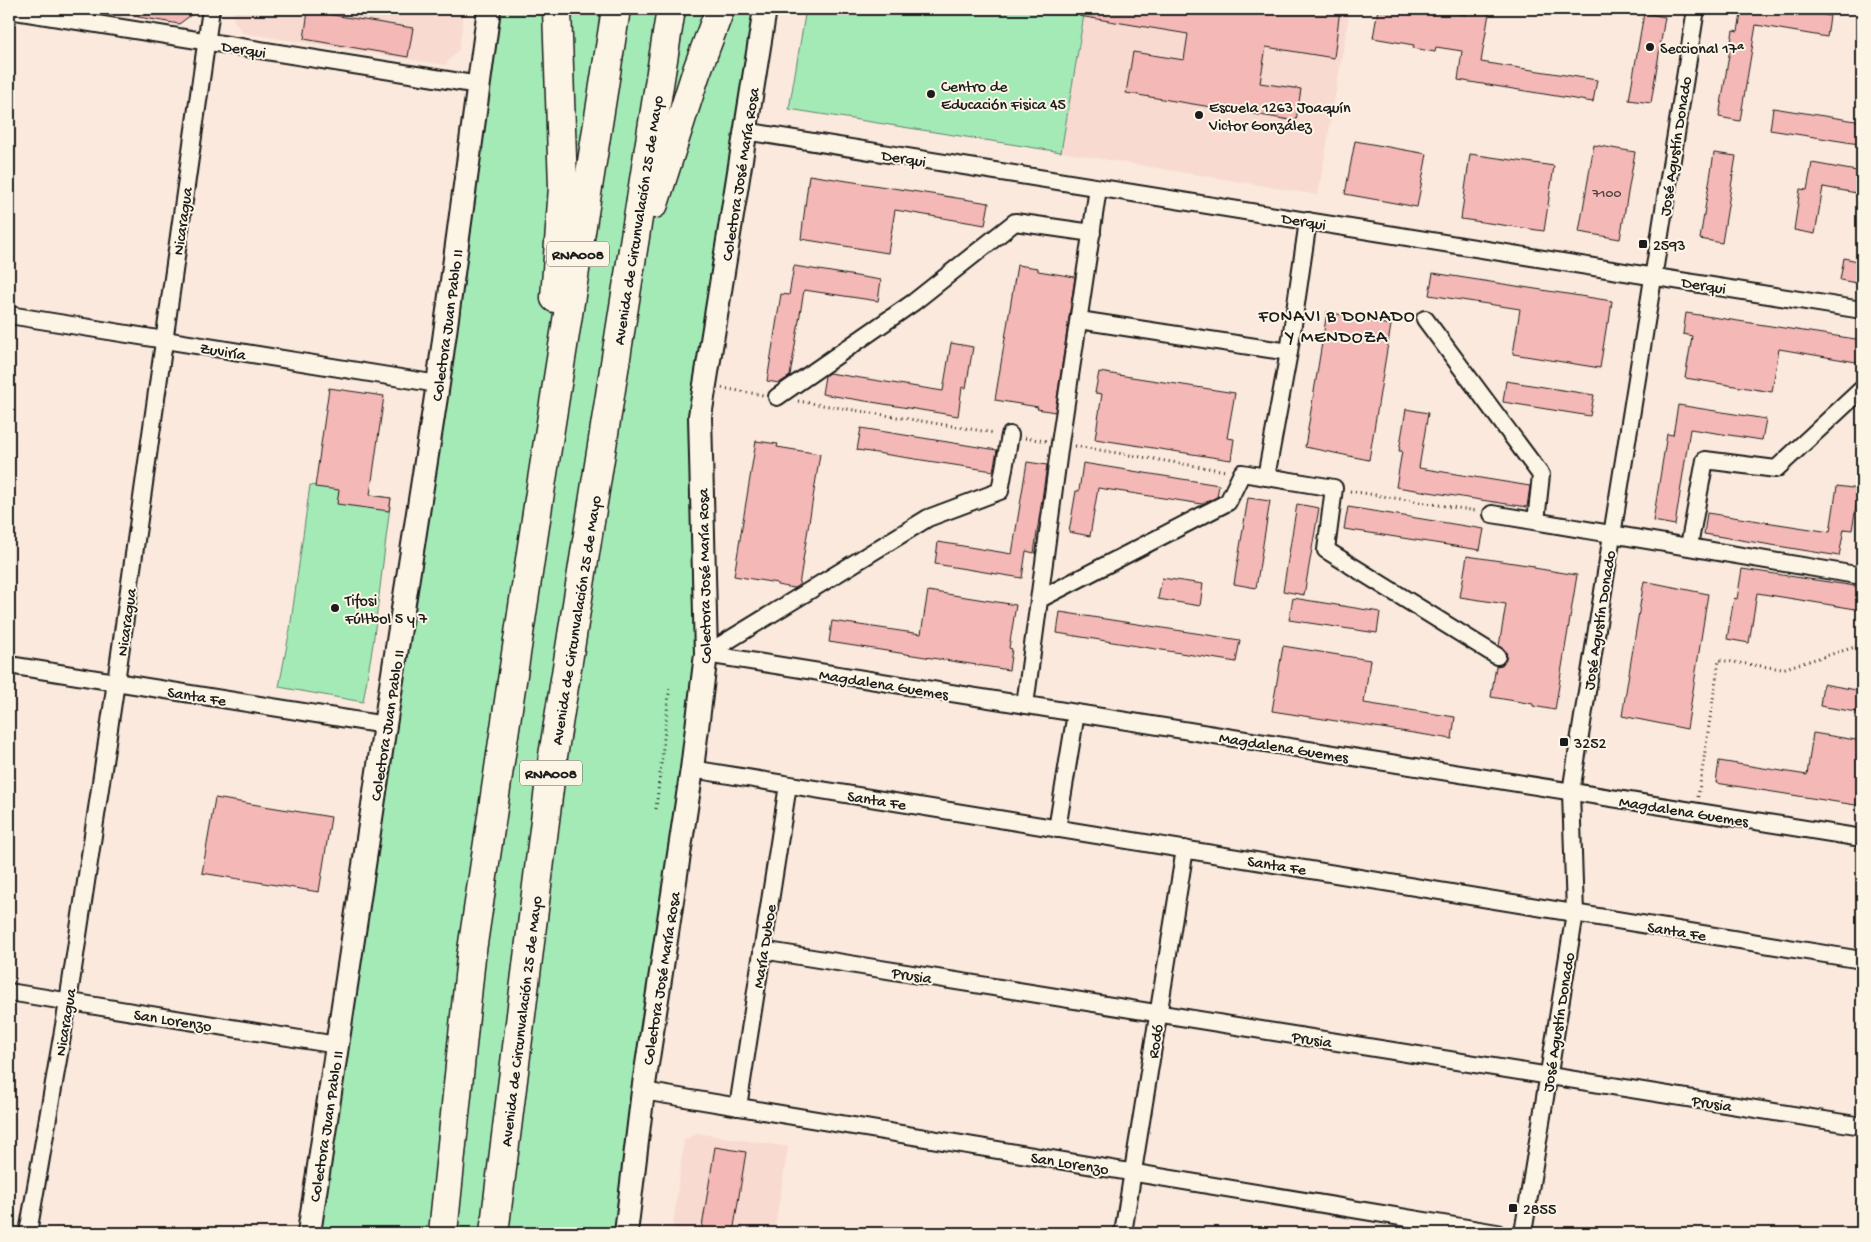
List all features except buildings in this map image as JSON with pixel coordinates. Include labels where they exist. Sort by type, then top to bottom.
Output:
[{"type":"highway","points":[[539,499],[563,188],[557,9]]},
{"type":"highway","name":"RNA008","points":[[443,1233],[471,957],[539,499],[616,9]]},
{"type":"highway","name":"Avenida de Circunvalación 25 de Mayo","points":[[494,1233],[553,756],[671,9]]},
{"type":"highway","points":[[623,314],[655,198],[696,73],[720,9]]},
{"type":"main road","name":"Colectora Juan Pablo II","points":[[308,1233],[438,384],[489,9]]},
{"type":"main road","name":"Colectora José María Rosa","points":[[626,1233],[643,1091],[692,769],[706,654],[700,416],[765,9]]},
{"type":"street","name":"Nicaragua","points":[[28,1233],[68,1002],[116,682],[211,9]]},
{"type":"street","name":"José Agustín Donado","points":[[1523,1233],[1575,913],[1570,792],[1696,9]]},
{"type":"street","name":"Derqui","points":[[9,10],[479,85]]},
{"type":"street","name":"Derqui","points":[[746,132],[1862,310]]},
{"type":"street","points":[[1025,705],[1060,444],[1098,188]]},
{"type":"street","points":[[1266,477],[1289,352],[1308,221]]},
{"type":"street","points":[[777,397],[914,302],[1015,222],[1092,233]]},
{"type":"street","name":"Zuviría","points":[[9,315],[438,384]]},
{"type":"street","points":[[1425,319],[1541,475],[1536,521]]},
{"type":"street","points":[[1079,320],[1289,352]]},
{"type":"street","points":[[1688,546],[1705,460],[1776,468],[1862,389]]},
{"type":"street","points":[[706,654],[928,518],[1000,491],[1010,435]]},
{"type":"street","points":[[1040,599],[1228,502],[1242,473],[1334,488],[1326,550],[1498,656]]},
{"type":"street","points":[[1492,514],[1862,576]]},
{"type":"street","name":"Magdalena Guemes","points":[[706,654],[1862,838]]},
{"type":"street","name":"Santa Fe","points":[[9,665],[385,725]]},
{"type":"street","points":[[1058,829],[1076,713]]},
{"type":"street","name":"Santa Fe","points":[[692,769],[1862,960]]},
{"type":"street","name":"María Duboe","points":[[738,1107],[788,784]]},
{"type":"street","name":"Rodó","points":[[1123,1233],[1185,849]]},
{"type":"street","name":"Prusia","points":[[762,950],[1862,1126]]},
{"type":"street","name":"San Lorenzo","points":[[9,992],[337,1045]]},
{"type":"street","name":"San Lorenzo","points":[[643,1091],[1497,1233]]},
{"type":"path","points":[[705,386],[1242,473]]},
{"type":"path","points":[[1334,488],[1492,514]]},
{"type":"path","points":[[1696,812],[1719,660],[1782,669],[1862,645]]},
{"type":"path","points":[[656,809],[670,685]]},
{"type":"shaded area","points":[[234,9],[464,9],[459,49],[445,65],[243,33],[233,19]]},
{"type":"shaded area","name":"Escuela 1263 Joaquín Victor González","points":[[1085,9],[1350,9],[1318,195],[1061,152]]},
{"type":"shaded area","points":[[697,1133],[788,1147],[774,1233],[672,1233],[684,1141]]},
{"type":"green space","points":[[489,9],[765,9],[700,416],[706,654],[626,1233],[309,1233]]},
{"type":"green space","name":"Centro de Educación Fisica 45","points":[[806,9],[1085,9],[1061,152],[789,109]]},
{"type":"green space","name":"Tifosi Fúltbol 5 y 7","points":[[310,485],[391,498],[373,644],[363,702],[279,687],[290,629]]},
{"type":"place","name":"Seccional 17ª","points":[[1650,47]]},
{"type":"place","name":"Centro de Educación Fisica 45","points":[[931,94]]},
{"type":"place","name":"Escuela 1263 Joaquín Victor González","points":[[1199,115]]},
{"type":"place","name":"2593","points":[[1643,244]]},
{"type":"place","name":"Tifosi Fúltbol 5 y 7","points":[[335,608]]},
{"type":"place","name":"3252","points":[[1564,742]]},
{"type":"place","name":"2855","points":[[1513,1208]]},
{"type":"district","name":"FONAVI B DONADO Y MENDOZA","points":[[1337,325]]}]
